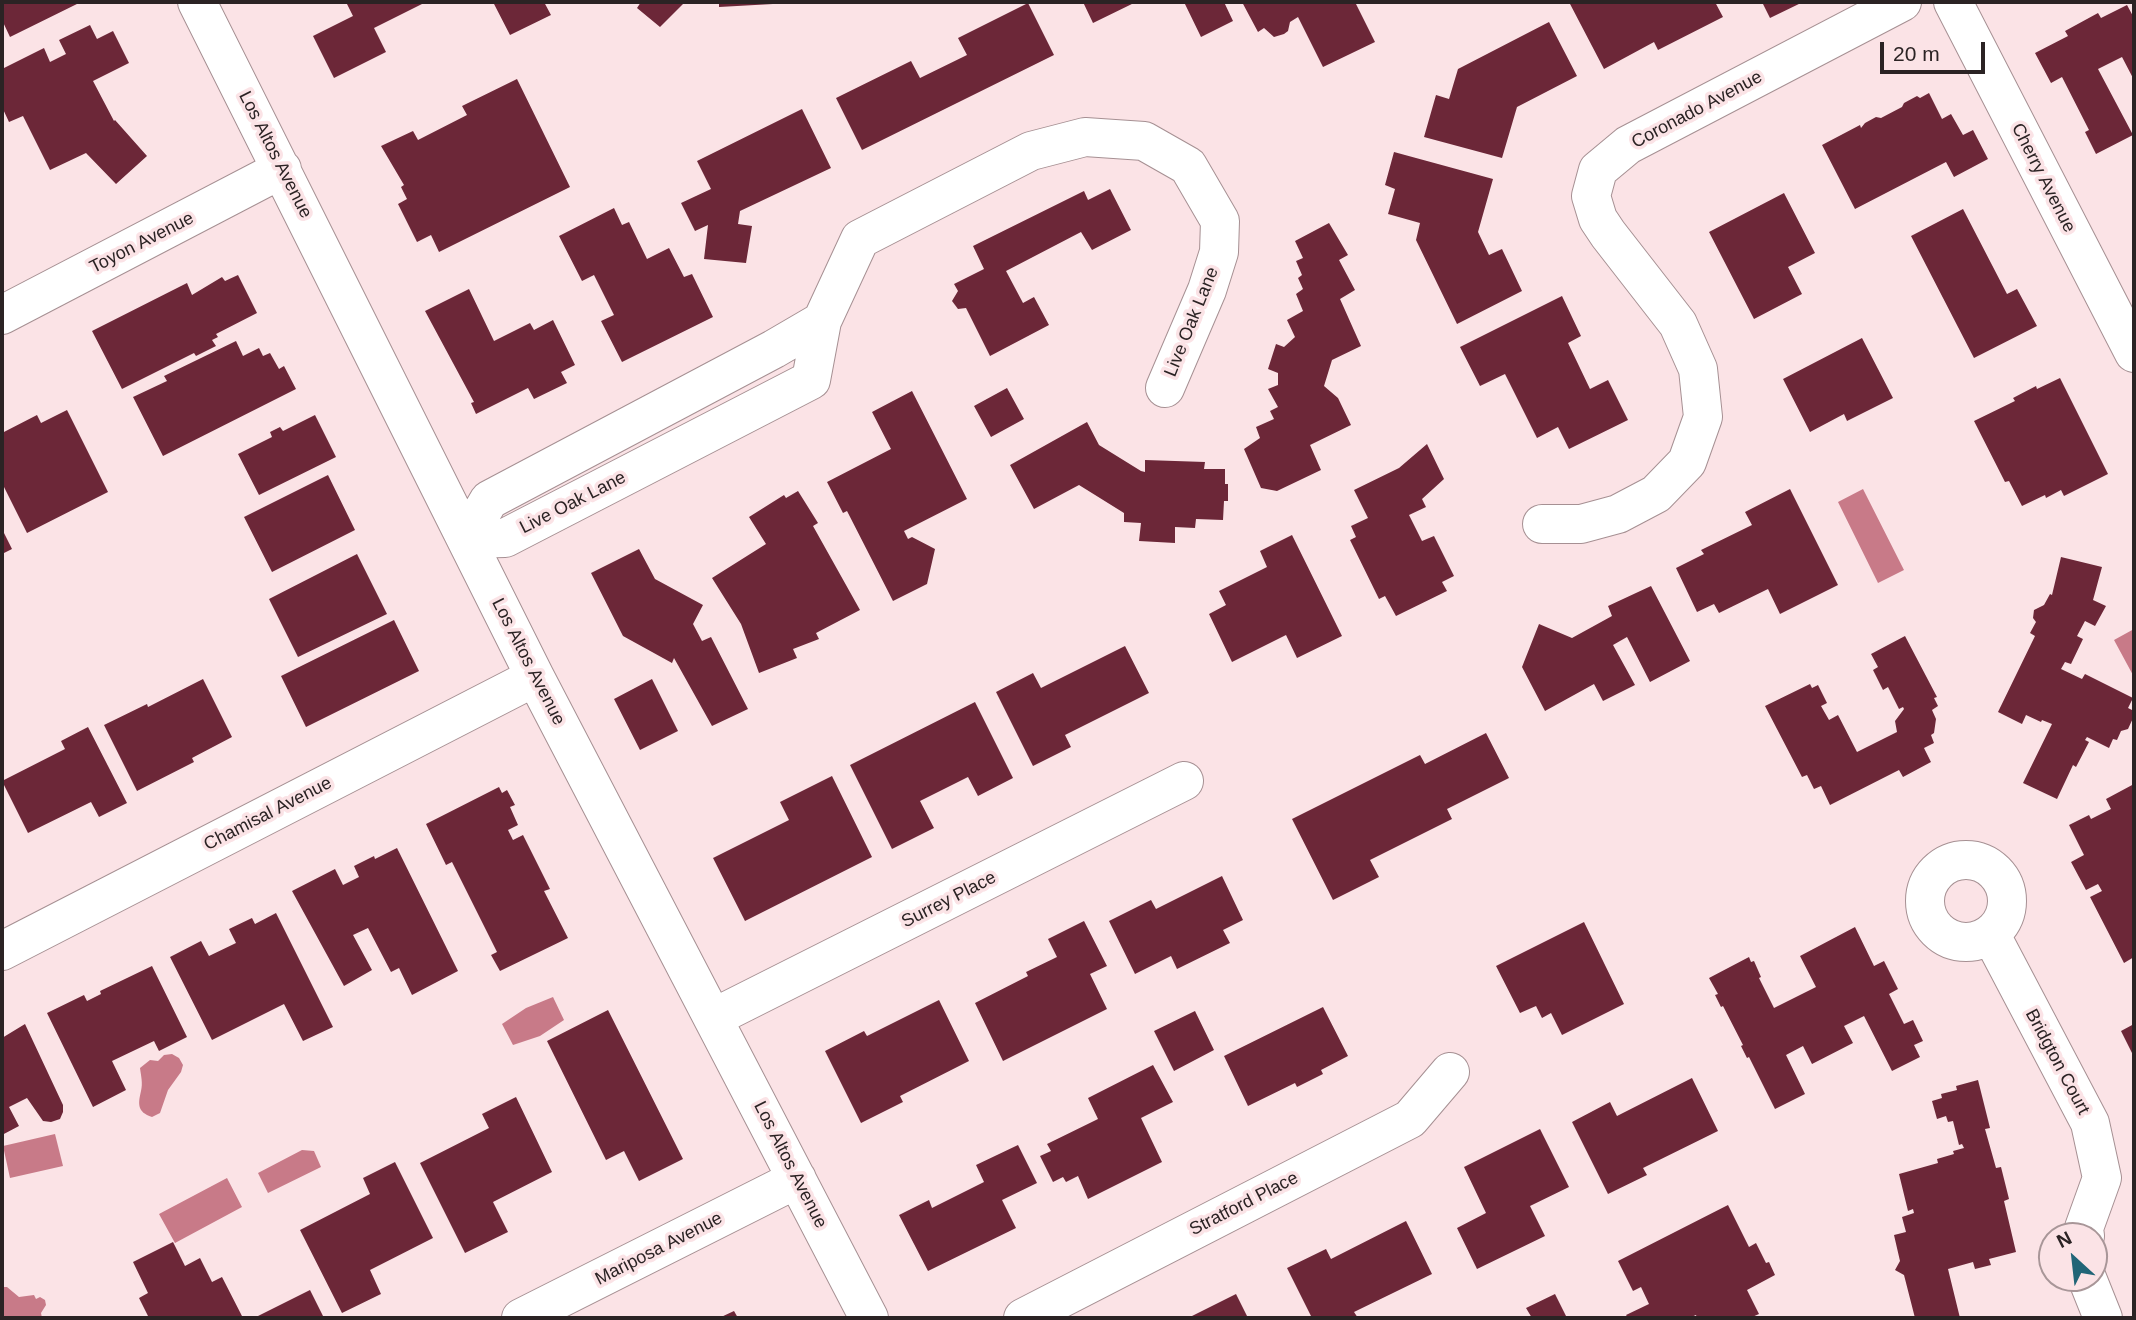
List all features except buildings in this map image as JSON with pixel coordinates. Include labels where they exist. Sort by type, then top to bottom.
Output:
[{"type":"street","name":"Los Altos Avenue","points":[[197,2],[535,677],[869,1318]]},
{"type":"street","name":"Coronado Avenue","points":[[1542,524],[1581,524],[1618,514],[1656,494],[1686,462],[1703,417],[1699,369],[1678,324],[1598,219],[1591,197],[1598,170],[1628,145],[1902,2]]},
{"type":"street","name":"Cherry Avenue","points":[[1952,2],[2134,354]]},
{"type":"street","name":"Live Oak Lane","points":[[466,539],[505,538],[811,380],[822,321],[860,239],[1031,151],[1085,137],[1144,141],[1188,166],[1220,221],[1219,252],[1207,290],[1166,388]]},
{"type":"street","name":"Toyon Avenue","points":[[2,315],[282,169]]},
{"type":"street","name":"Chamisal Avenue","points":[[2,951],[535,677]]},
{"type":"street","name":"Surrey Place","points":[[713,1018],[1185,781]]},
{"type":"street","name":"Bridgton Court","points":[[1991,935],[2090,1123],[2102,1178],[2086,1222]]},
{"type":"street","name":"Stratford Place","points":[[1023,1318],[1410,1119],[1450,1072]]},
{"type":"street","name":"Mariposa Avenue","points":[[521,1318],[797,1179]]},
{"type":"street","points":[[2093,1292],[2103,1318]]},
{"type":"shaded area","points":[[1863,489],[1904,570],[1878,583],[1838,502]]},
{"type":"shaded area","points":[[2134,629],[2134,677],[2114,640]]},
{"type":"shaded area","points":[[553,997],[564,1020],[540,1036],[513,1045],[502,1024],[526,1008]]},
{"type":"shaded area","points":[[172,1054],[179,1058],[183,1065],[181,1072],[168,1090],[160,1113],[152,1117],[140,1107],[140,1068],[150,1060],[158,1061],[164,1055]]},
{"type":"shaded area","points":[[55,1134],[63,1166],[10,1178],[3,1146]]},
{"type":"shaded area","points":[[302,1150],[314,1151],[321,1167],[268,1193],[258,1173]]},
{"type":"shaded area","points":[[227,1178],[242,1207],[175,1243],[159,1214]]},
{"type":"shaded area","points":[[2,1287],[7,1287],[19,1297],[34,1295],[36,1299],[40,1297],[45,1300],[42,1318],[2,1318]]}]
